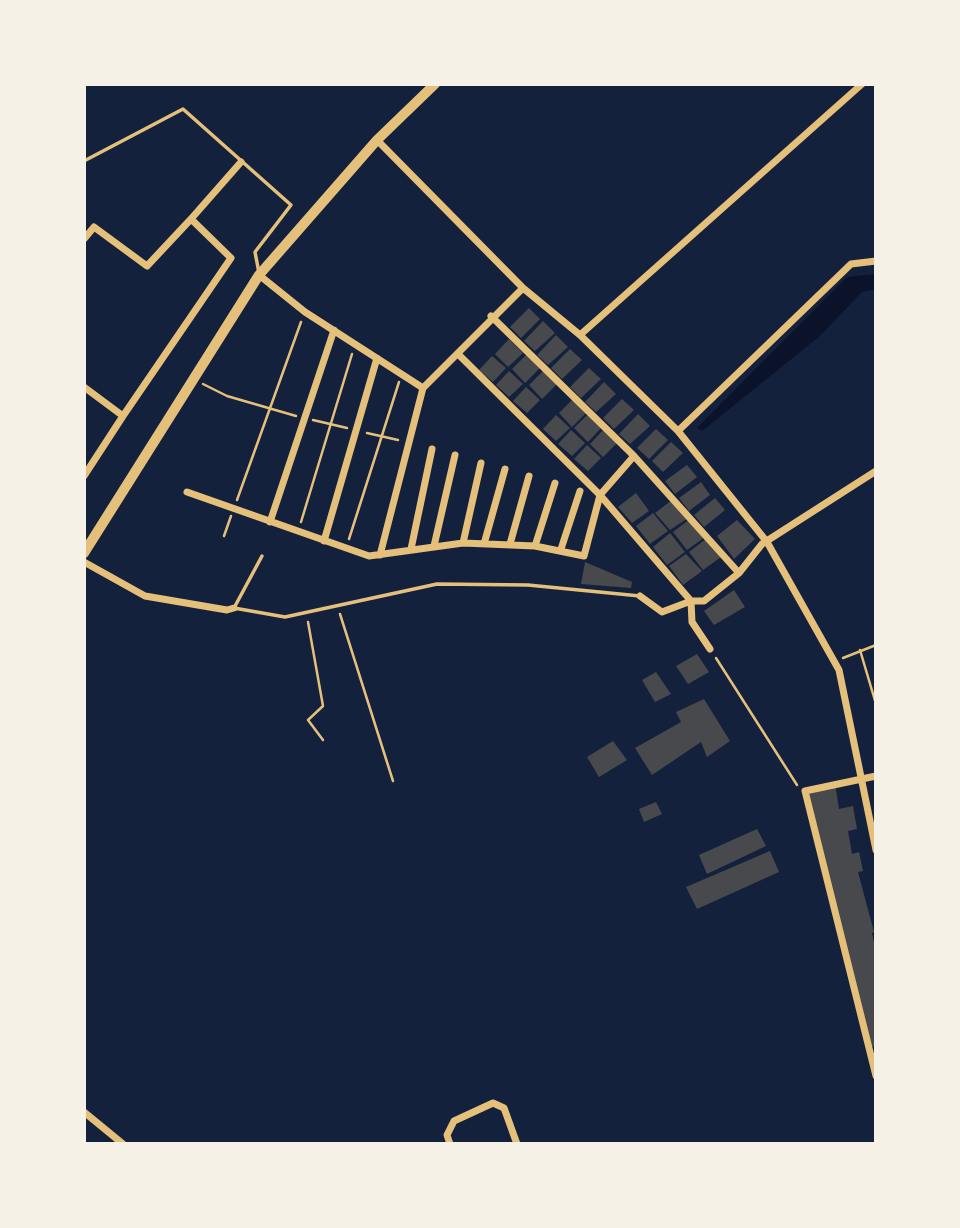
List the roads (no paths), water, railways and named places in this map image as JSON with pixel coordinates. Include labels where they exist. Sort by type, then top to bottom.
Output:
[{"type":"main road","points":[[84,553],[259,275],[377,140],[435,84]]},
{"type":"street","points":[[580,335],[862,84]]},
{"type":"street","points":[[377,140],[523,288],[580,335],[678,431],[767,542],[839,670],[876,850]]},
{"type":"street","points":[[84,239],[94,227],[147,266],[242,162]]},
{"type":"street","points":[[84,476],[231,258],[191,219]]},
{"type":"street","points":[[678,431],[851,264],[876,261]]},
{"type":"street","points":[[259,275],[305,312],[423,388]]},
{"type":"street","points":[[380,555],[423,388],[458,354],[491,316],[523,288]]},
{"type":"street","points":[[491,316],[634,456],[739,573]]},
{"type":"street","points":[[270,522],[334,330]]},
{"type":"street","points":[[458,354],[600,495],[691,601],[692,622],[710,649]]},
{"type":"street","points":[[324,541],[377,358]]},
{"type":"street","points":[[84,387],[122,416]]},
{"type":"street","points":[[411,549],[432,449]]},
{"type":"street","points":[[434,546],[455,455]]},
{"type":"street","points":[[187,492],[369,556],[463,543],[535,546],[561,549],[584,556],[600,495],[634,456]]},
{"type":"street","points":[[463,543],[481,463]]},
{"type":"street","points":[[484,544],[505,469]]},
{"type":"street","points":[[640,596],[662,612],[691,601],[704,601],[739,573],[762,544],[876,471]]},
{"type":"street","points":[[510,544],[529,476]]},
{"type":"street","points":[[535,546],[555,484]]},
{"type":"street","points":[[561,549],[580,491]]},
{"type":"street","points":[[84,562],[145,596],[227,610],[234,608]]},
{"type":"street","points":[[876,776],[805,791],[876,1076]]},
{"type":"street","points":[[450,1144],[446,1135],[454,1121],[493,1103],[503,1108],[517,1144]]},
{"type":"street","points":[[84,1112],[123,1144]]},
{"type":"lane","points":[[84,162],[183,109],[291,205],[255,252],[259,275]]},
{"type":"lane","points":[[262,556],[234,608],[285,617],[307,615],[437,584],[528,585],[640,596]]},
{"type":"water","points":[[876,274],[876,289],[862,292],[820,336],[702,431],[697,428],[847,277]]}]
